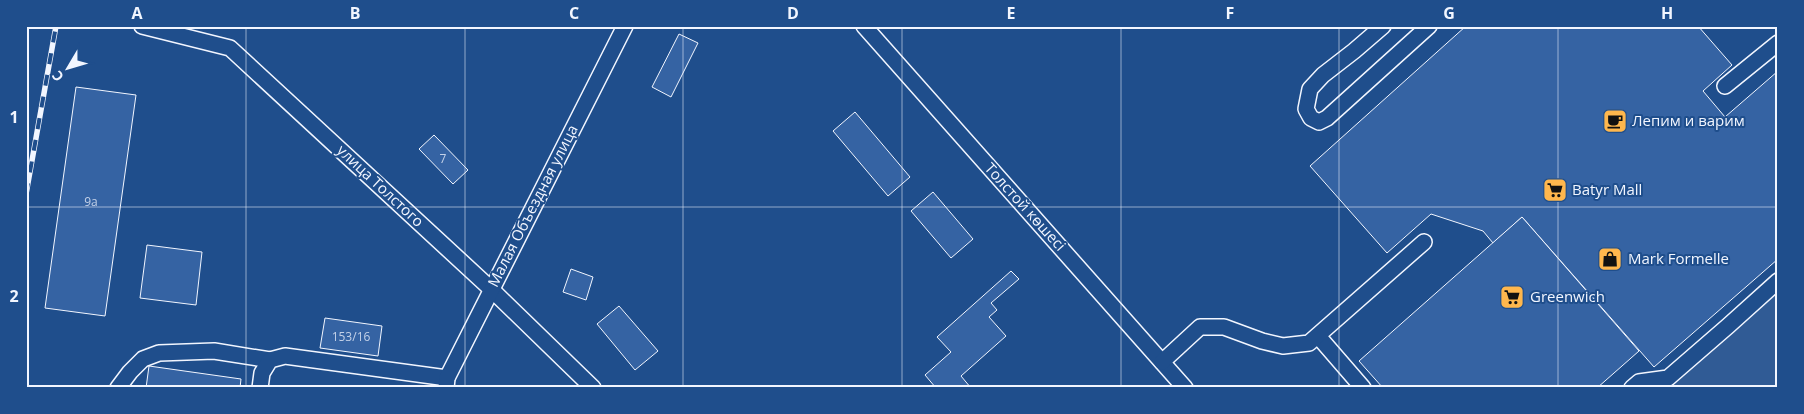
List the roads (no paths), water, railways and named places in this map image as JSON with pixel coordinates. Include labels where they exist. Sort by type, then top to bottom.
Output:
[{"type":"street","name":"улица Толстого","points":[[142,26],[230,48],[491,289],[594,388]]},
{"type":"street","name":"Малая Объездная улица","points":[[446,383],[491,289],[625,26]]},
{"type":"street","name":"Толстой көшесі","points":[[864,26],[1186,388]]},
{"type":"street","points":[[1383,26],[1323,74],[1310,89],[1306,109],[1311,118],[1319,122],[1327,118],[1429,26]]},
{"type":"street","points":[[1725,86],[1778,43]]},
{"type":"street","points":[[1162,362],[1200,327],[1224,327],[1283,346],[1310,343],[1424,242]]},
{"type":"street","points":[[1632,388],[1639,382],[1668,378],[1778,281]]},
{"type":"street","points":[[1318,336],[1363,388]]},
{"type":"street","points":[[118,388],[143,359],[159,353],[214,351],[270,360],[285,356],[446,383]]},
{"type":"street","points":[[260,388],[262,373],[270,360]]},
{"type":"railway","points":[[26,194],[56,26]]},
{"type":"place","name":"Лепим и варим","points":[[1615,121]]},
{"type":"place","name":"Batyr Mall","points":[[1555,190]]},
{"type":"place","name":"Mark Formelle","points":[[1610,259]]},
{"type":"place","name":"Greenwich","points":[[1512,297]]}]
